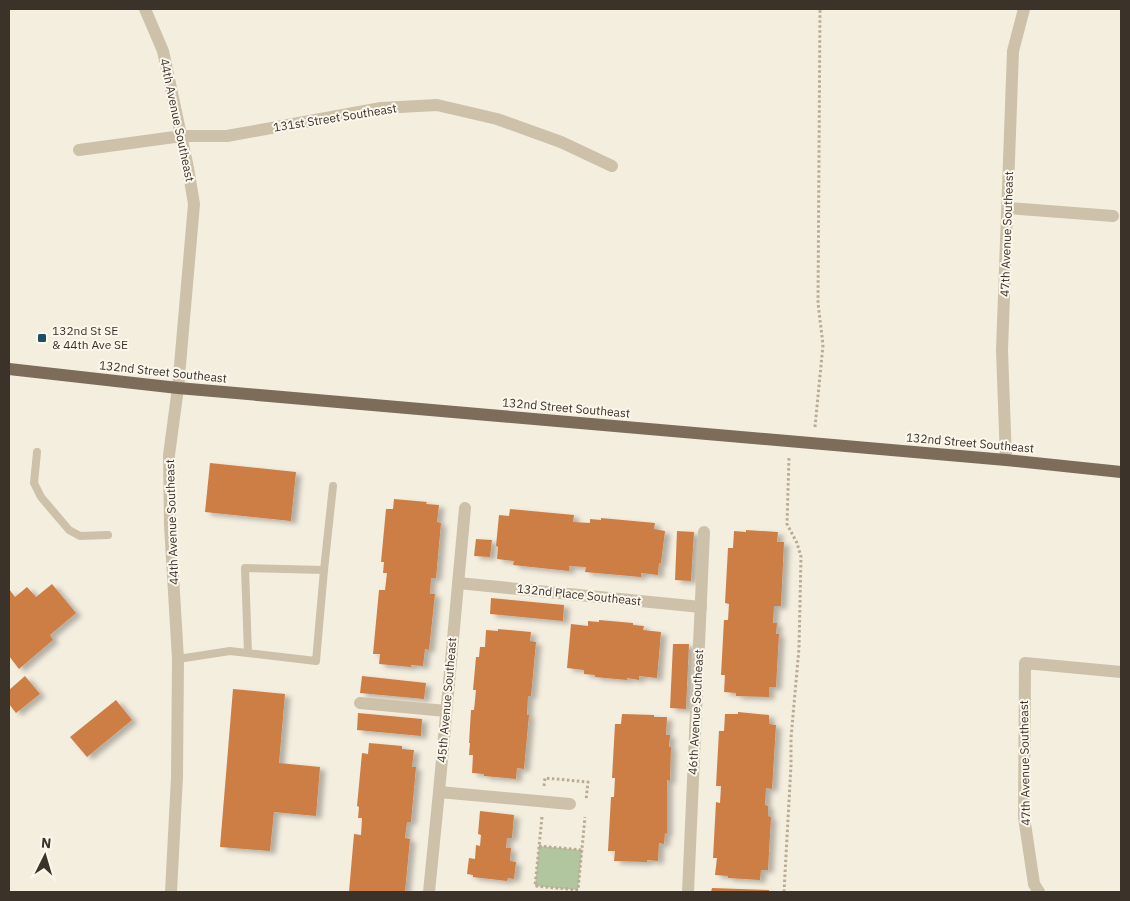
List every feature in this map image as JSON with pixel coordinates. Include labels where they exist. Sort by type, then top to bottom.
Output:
[{"type":"main road","name":"132nd Street Southeast","points":[[9,369],[178,388],[1006,460],[1121,472]]},
{"type":"street","name":"44th Avenue Southeast","points":[[145,9],[163,51],[182,136],[194,204],[178,388],[170,455],[170,526],[178,659],[178,777],[171,892]]},
{"type":"street","name":"47th Avenue Southeast","points":[[1006,460],[1002,350],[1013,50],[1024,9]]},
{"type":"street","name":"131st Street Southeast","points":[[79,150],[182,136],[227,136],[381,108],[437,105],[497,119],[561,142],[612,166]]},
{"type":"street","points":[[1008,208],[1113,216]]},
{"type":"street","name":"45th Avenue Southeast","points":[[429,892],[464,508]]},
{"type":"street","name":"46th Avenue Southeast","points":[[688,892],[704,532]]},
{"type":"street","name":"132nd Place Southeast","points":[[458,583],[701,607]]},
{"type":"street","name":"47th Avenue Southeast","points":[[1039,892],[1034,884],[1024,817],[1025,662],[1121,672]]},
{"type":"street","points":[[360,703],[446,711]]},
{"type":"street","points":[[439,792],[570,804]]},
{"type":"lane","points":[[36,452],[34,483],[41,497],[69,530],[80,536],[108,535]]},
{"type":"lane","points":[[178,659],[230,651],[316,661],[333,486]]},
{"type":"lane","points":[[248,653],[245,568],[324,570]]},
{"type":"path","points":[[814,444],[823,345],[818,303],[820,9]]},
{"type":"path","points":[[784,892],[791,738],[799,648],[801,557],[787,524],[790,442]]},
{"type":"path","points":[[542,813],[535,886],[578,890],[585,817]]},
{"type":"path","points":[[539,846],[582,850]]},
{"type":"green space","points":[[539,846],[582,850],[578,890],[535,886]]},
{"type":"building","points":[[210,463],[296,472],[291,521],[205,512]]},
{"type":"building","points":[[394,499],[439,505],[437,522],[441,523],[436,578],[431,578],[430,594],[435,594],[429,650],[425,649],[423,666],[411,665],[411,667],[379,664],[380,654],[373,654],[379,590],[385,590],[387,573],[383,573],[384,562],[381,562],[386,509],[393,509]]},
{"type":"building","points":[[510,509],[574,515],[573,522],[590,523],[590,519],[601,520],[601,518],[655,523],[654,529],[665,531],[658,575],[641,573],[641,577],[585,572],[586,567],[569,566],[569,571],[513,565],[514,561],[497,559],[498,547],[496,546],[499,515],[509,516]]},
{"type":"building","points":[[746,530],[778,532],[777,542],[784,542],[781,606],[774,606],[773,623],[777,623],[776,634],[779,634],[776,687],[769,687],[769,697],[736,696],[736,693],[724,692],[725,675],[721,675],[724,620],[728,620],[729,604],[725,603],[728,548],[733,548],[734,531],[746,532]]},
{"type":"building","points":[[677,531],[694,532],[691,581],[675,580]]},
{"type":"building","points":[[476,539],[492,540],[490,557],[474,556]]},
{"type":"building","points":[[52,584],[76,613],[50,635],[53,640],[19,669],[9,656],[9,589],[15,597],[27,587],[36,597]]},
{"type":"building","points":[[491,598],[564,605],[563,621],[490,614]]},
{"type":"building","points":[[599,620],[633,623],[633,625],[644,626],[643,630],[661,632],[657,678],[639,676],[639,680],[627,678],[627,680],[595,677],[595,675],[584,674],[584,670],[567,668],[571,624],[588,626],[588,621],[599,622]]},
{"type":"building","points":[[498,629],[531,632],[530,641],[536,642],[531,696],[528,696],[527,715],[529,715],[524,769],[517,768],[516,779],[472,773],[473,755],[469,755],[471,710],[474,710],[476,690],[473,690],[476,657],[479,657],[480,647],[485,647],[486,630],[498,631]]},
{"type":"building","points":[[673,644],[689,644],[686,709],[670,708]]},
{"type":"building","points":[[25,676],[40,694],[16,713],[9,704],[9,690]]},
{"type":"building","points":[[362,676],[426,683],[424,699],[360,693]]},
{"type":"building","points":[[233,689],[285,694],[279,763],[320,767],[316,816],[274,812],[270,851],[220,847]]},
{"type":"building","points":[[116,700],[132,720],[87,757],[70,737]]},
{"type":"building","points":[[738,712],[769,715],[769,724],[776,725],[772,789],[766,788],[765,805],[768,806],[768,816],[771,817],[768,870],[761,870],[760,880],[728,878],[728,876],[715,875],[717,858],[713,858],[716,802],[720,803],[721,786],[716,786],[719,731],[724,731],[725,714],[738,714]]},
{"type":"building","points":[[358,713],[422,719],[421,736],[357,730]]},
{"type":"building","points":[[622,714],[667,717],[666,735],[670,735],[669,747],[671,747],[670,781],[667,780],[667,834],[665,833],[664,844],[659,843],[658,861],[614,861],[615,851],[608,851],[611,797],[614,797],[615,778],[612,778],[615,724],[621,724]]},
{"type":"building","points":[[369,743],[402,746],[402,749],[414,750],[412,767],[416,767],[411,822],[407,822],[405,838],[410,839],[405,892],[349,892],[354,834],[361,835],[362,818],[358,818],[359,807],[357,806],[362,753],[368,754]]},
{"type":"building","points":[[480,811],[514,815],[512,838],[507,838],[506,848],[511,848],[510,861],[516,862],[514,879],[508,878],[507,881],[473,877],[473,875],[467,874],[469,858],[475,859],[476,845],[480,846],[481,835],[478,834]]},
{"type":"building","points":[[712,888],[769,890],[769,892],[711,892]]},
{"type":"place","name":"132nd St SE & 44th Ave SE","points":[[42,338]]}]
